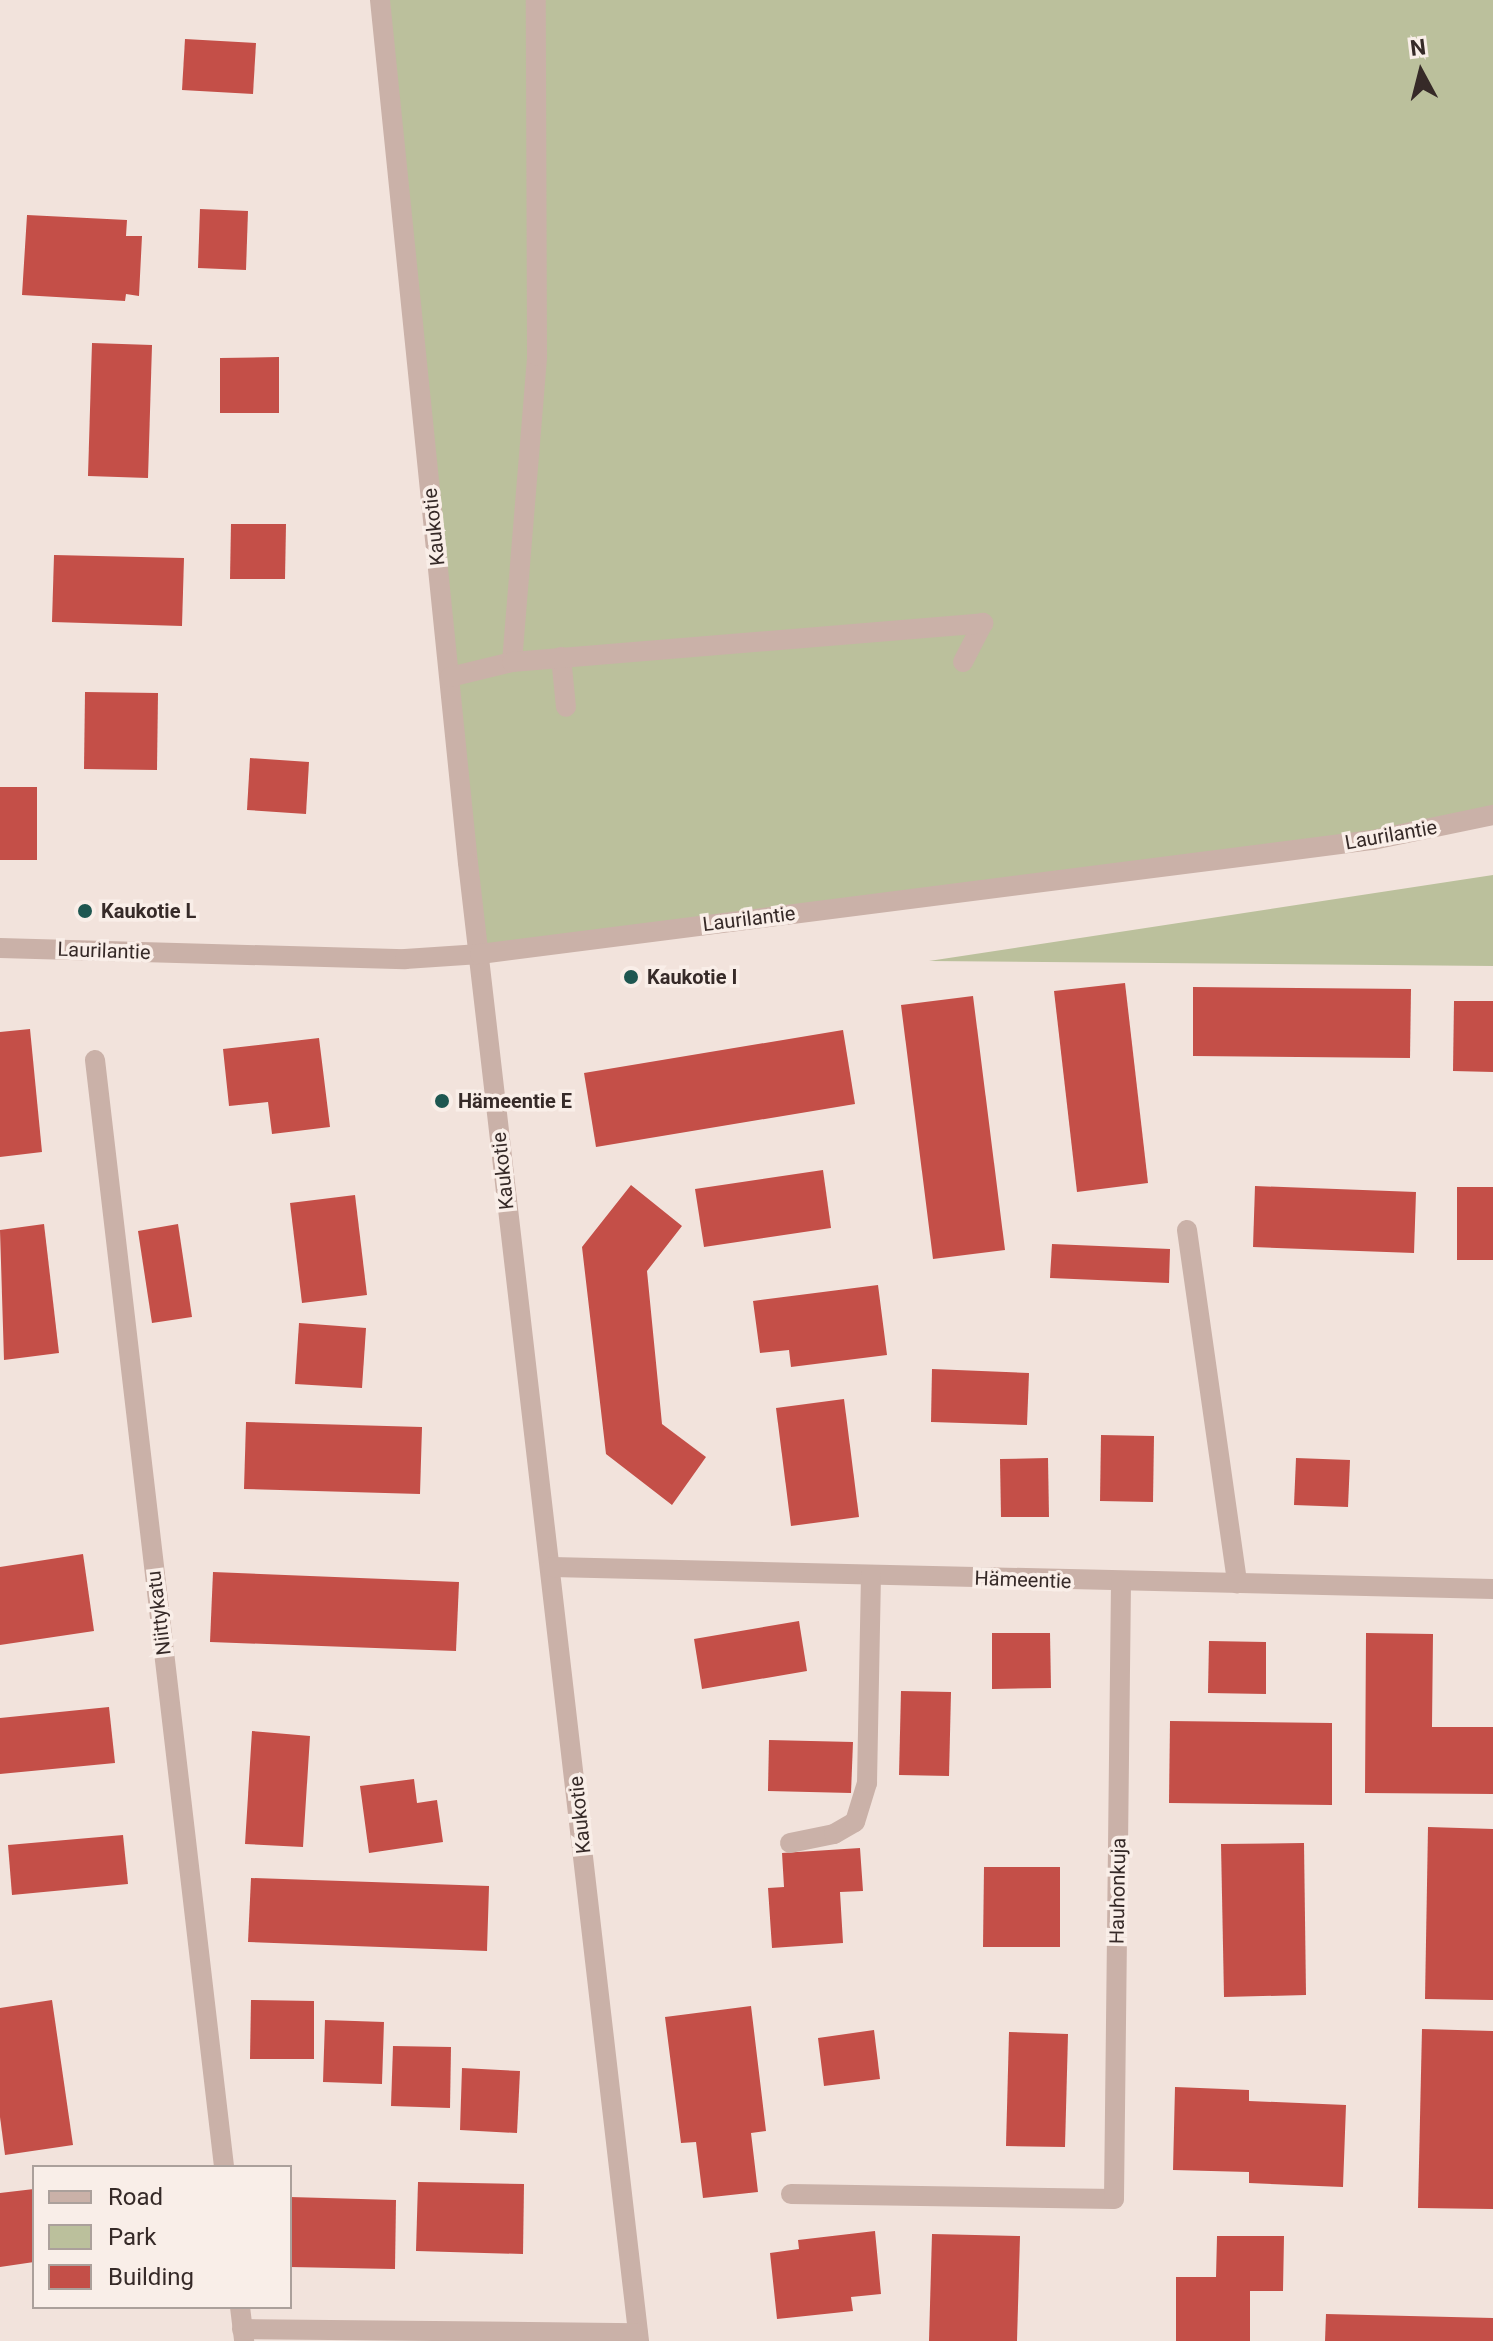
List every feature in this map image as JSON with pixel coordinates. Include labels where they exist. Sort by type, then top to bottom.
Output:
[{"type":"street","name":"Kaukotie","points":[[380,0],[480,954],[639,2337]]},
{"type":"street","points":[[512,662],[537,356],[536,0]]},
{"type":"street","points":[[450,677],[512,662],[561,657],[983,623],[963,662]]},
{"type":"street","points":[[561,657],[566,707]]},
{"type":"street","name":"Laurilantie","points":[[0,948],[405,959],[480,954],[1373,840],[1493,815]]},
{"type":"street","name":"Niittykatu","points":[[95,1060],[224,2165]]},
{"type":"street","points":[[1187,1230],[1237,1583]]},
{"type":"street","name":"Hämeentie","points":[[552,1567],[1493,1589]]},
{"type":"street","points":[[790,1843],[834,1834],[855,1822],[867,1783],[871,1575]]},
{"type":"street","name":"Hauhonkuja","points":[[791,2194],[1114,2199],[1121,1582]]},
{"type":"street","points":[[240,2309],[243,2335],[639,2337]]},
{"type":"green space","points":[[380,0],[1493,0],[1493,815],[480,954]]},
{"type":"green space","points":[[1493,875],[1493,966],[929,961]]},
{"type":"building","points":[[185,39],[256,43],[253,94],[182,90]]},
{"type":"building","points":[[200,209],[248,211],[246,270],[198,268]]},
{"type":"building","points":[[27,215],[127,220],[126,236],[142,236],[139,296],[126,294],[125,301],[22,295]]},
{"type":"building","points":[[92,343],[152,345],[148,478],[88,476]]},
{"type":"building","points":[[279,357],[279,413],[220,413],[220,358]]},
{"type":"building","points":[[231,524],[286,524],[285,579],[230,579]]},
{"type":"building","points":[[54,555],[184,558],[182,626],[52,622]]},
{"type":"building","points":[[85,692],[158,693],[157,770],[84,769]]},
{"type":"building","points":[[250,758],[309,762],[306,814],[247,810]]},
{"type":"building","points":[[0,787],[37,787],[37,860],[0,860]]},
{"type":"building","points":[[1125,983],[1148,1183],[1077,1192],[1054,991]]},
{"type":"building","points":[[1193,987],[1411,989],[1410,1058],[1193,1056]]},
{"type":"building","points":[[973,996],[1005,1250],[933,1259],[901,1005]]},
{"type":"building","points":[[1454,1001],[1493,1001],[1493,1072],[1453,1071]]},
{"type":"building","points":[[30,1029],[42,1152],[0,1157],[0,1032]]},
{"type":"building","points":[[843,1030],[855,1104],[596,1147],[584,1073]]},
{"type":"building","points":[[319,1038],[330,1127],[272,1134],[268,1102],[229,1106],[223,1049]]},
{"type":"building","points":[[823,1170],[831,1228],[704,1247],[695,1189]]},
{"type":"building","points":[[631,1185],[682,1226],[647,1271],[662,1424],[706,1457],[672,1505],[606,1454],[582,1247]]},
{"type":"building","points":[[1255,1186],[1416,1192],[1414,1253],[1253,1247]]},
{"type":"building","points":[[1457,1187],[1493,1187],[1493,1260],[1457,1260]]},
{"type":"building","points":[[355,1195],[367,1295],[302,1303],[290,1203]]},
{"type":"building","points":[[44,1224],[59,1353],[4,1360],[0,1230]]},
{"type":"building","points":[[178,1224],[192,1317],[152,1323],[138,1231]]},
{"type":"building","points":[[1052,1244],[1170,1249],[1169,1283],[1050,1278]]},
{"type":"building","points":[[878,1285],[887,1355],[791,1367],[789,1350],[760,1353],[753,1301]]},
{"type":"building","points":[[299,1323],[366,1328],[362,1388],[295,1384]]},
{"type":"building","points":[[932,1369],[1029,1373],[1027,1425],[931,1422]]},
{"type":"building","points":[[844,1399],[859,1517],[791,1526],[776,1408]]},
{"type":"building","points":[[246,1422],[422,1427],[420,1494],[244,1489]]},
{"type":"building","points":[[1101,1435],[1154,1436],[1153,1502],[1100,1501]]},
{"type":"building","points":[[1048,1458],[1049,1517],[1001,1517],[1000,1459]]},
{"type":"building","points":[[1296,1458],[1350,1460],[1348,1507],[1294,1505]]},
{"type":"building","points":[[83,1554],[94,1631],[0,1645],[0,1567]]},
{"type":"building","points":[[213,1572],[459,1582],[456,1651],[210,1642]]},
{"type":"building","points":[[799,1621],[807,1671],[702,1689],[694,1639]]},
{"type":"building","points":[[992,1633],[1050,1633],[1051,1688],[992,1689]]},
{"type":"building","points":[[1366,1633],[1433,1634],[1432,1727],[1493,1727],[1493,1794],[1365,1793]]},
{"type":"building","points":[[1209,1641],[1266,1642],[1266,1694],[1208,1693]]},
{"type":"building","points":[[901,1691],[951,1692],[949,1776],[899,1775]]},
{"type":"building","points":[[109,1707],[115,1763],[0,1774],[0,1718]]},
{"type":"building","points":[[1170,1721],[1332,1723],[1332,1805],[1169,1803]]},
{"type":"building","points":[[252,1731],[310,1736],[303,1847],[245,1844]]},
{"type":"building","points":[[769,1740],[853,1742],[851,1793],[768,1791]]},
{"type":"building","points":[[414,1779],[417,1803],[437,1800],[443,1842],[369,1853],[360,1786]]},
{"type":"building","points":[[1428,1827],[1493,1829],[1493,2000],[1425,1999]]},
{"type":"building","points":[[123,1835],[128,1884],[12,1895],[8,1845]]},
{"type":"building","points":[[1304,1843],[1306,1995],[1224,1997],[1221,1844]]},
{"type":"building","points":[[860,1848],[863,1891],[840,1892],[843,1943],[772,1948],[768,1888],[784,1887],[782,1853]]},
{"type":"building","points":[[984,1867],[1060,1867],[1060,1947],[983,1947]]},
{"type":"building","points":[[251,1878],[489,1886],[487,1951],[248,1942]]},
{"type":"building","points":[[52,2000],[73,2145],[5,2155],[0,2117],[0,2008]]},
{"type":"building","points":[[251,2000],[314,2001],[314,2059],[250,2059]]},
{"type":"building","points":[[751,2006],[766,2131],[751,2133],[758,2192],[703,2198],[696,2142],[681,2143],[665,2017]]},
{"type":"building","points":[[325,2020],[384,2022],[382,2084],[323,2082]]},
{"type":"building","points":[[1422,2029],[1493,2031],[1493,2209],[1418,2208]]},
{"type":"building","points":[[874,2030],[880,2079],[824,2086],[818,2038]]},
{"type":"building","points":[[1009,2032],[1068,2034],[1065,2147],[1006,2146]]},
{"type":"building","points":[[393,2046],[451,2047],[450,2108],[391,2106]]},
{"type":"building","points":[[462,2068],[520,2071],[517,2133],[460,2130]]},
{"type":"building","points":[[1175,2087],[1249,2090],[1249,2101],[1346,2105],[1343,2187],[1249,2183],[1249,2172],[1173,2170]]},
{"type":"building","points":[[418,2182],[524,2184],[523,2254],[416,2251]]},
{"type":"building","points":[[32,2189],[32,2262],[0,2267],[0,2193]]},
{"type":"building","points":[[292,2197],[396,2200],[395,2269],[292,2267]]},
{"type":"building","points":[[875,2231],[881,2294],[851,2297],[853,2311],[777,2319],[770,2253],[799,2249],[798,2240]]},
{"type":"building","points":[[932,2234],[1020,2236],[1017,2341],[929,2341]]},
{"type":"building","points":[[1217,2236],[1284,2236],[1283,2291],[1250,2291],[1250,2341],[1176,2341],[1176,2277],[1216,2277]]},
{"type":"building","points":[[1326,2314],[1493,2318],[1493,2341],[1325,2341]]},
{"type":"place","name":"Kaukotie L","points":[[85,911]]},
{"type":"place","name":"Kaukotie I","points":[[631,977]]},
{"type":"place","name":"Hämeentie E","points":[[442,1101]]}]
